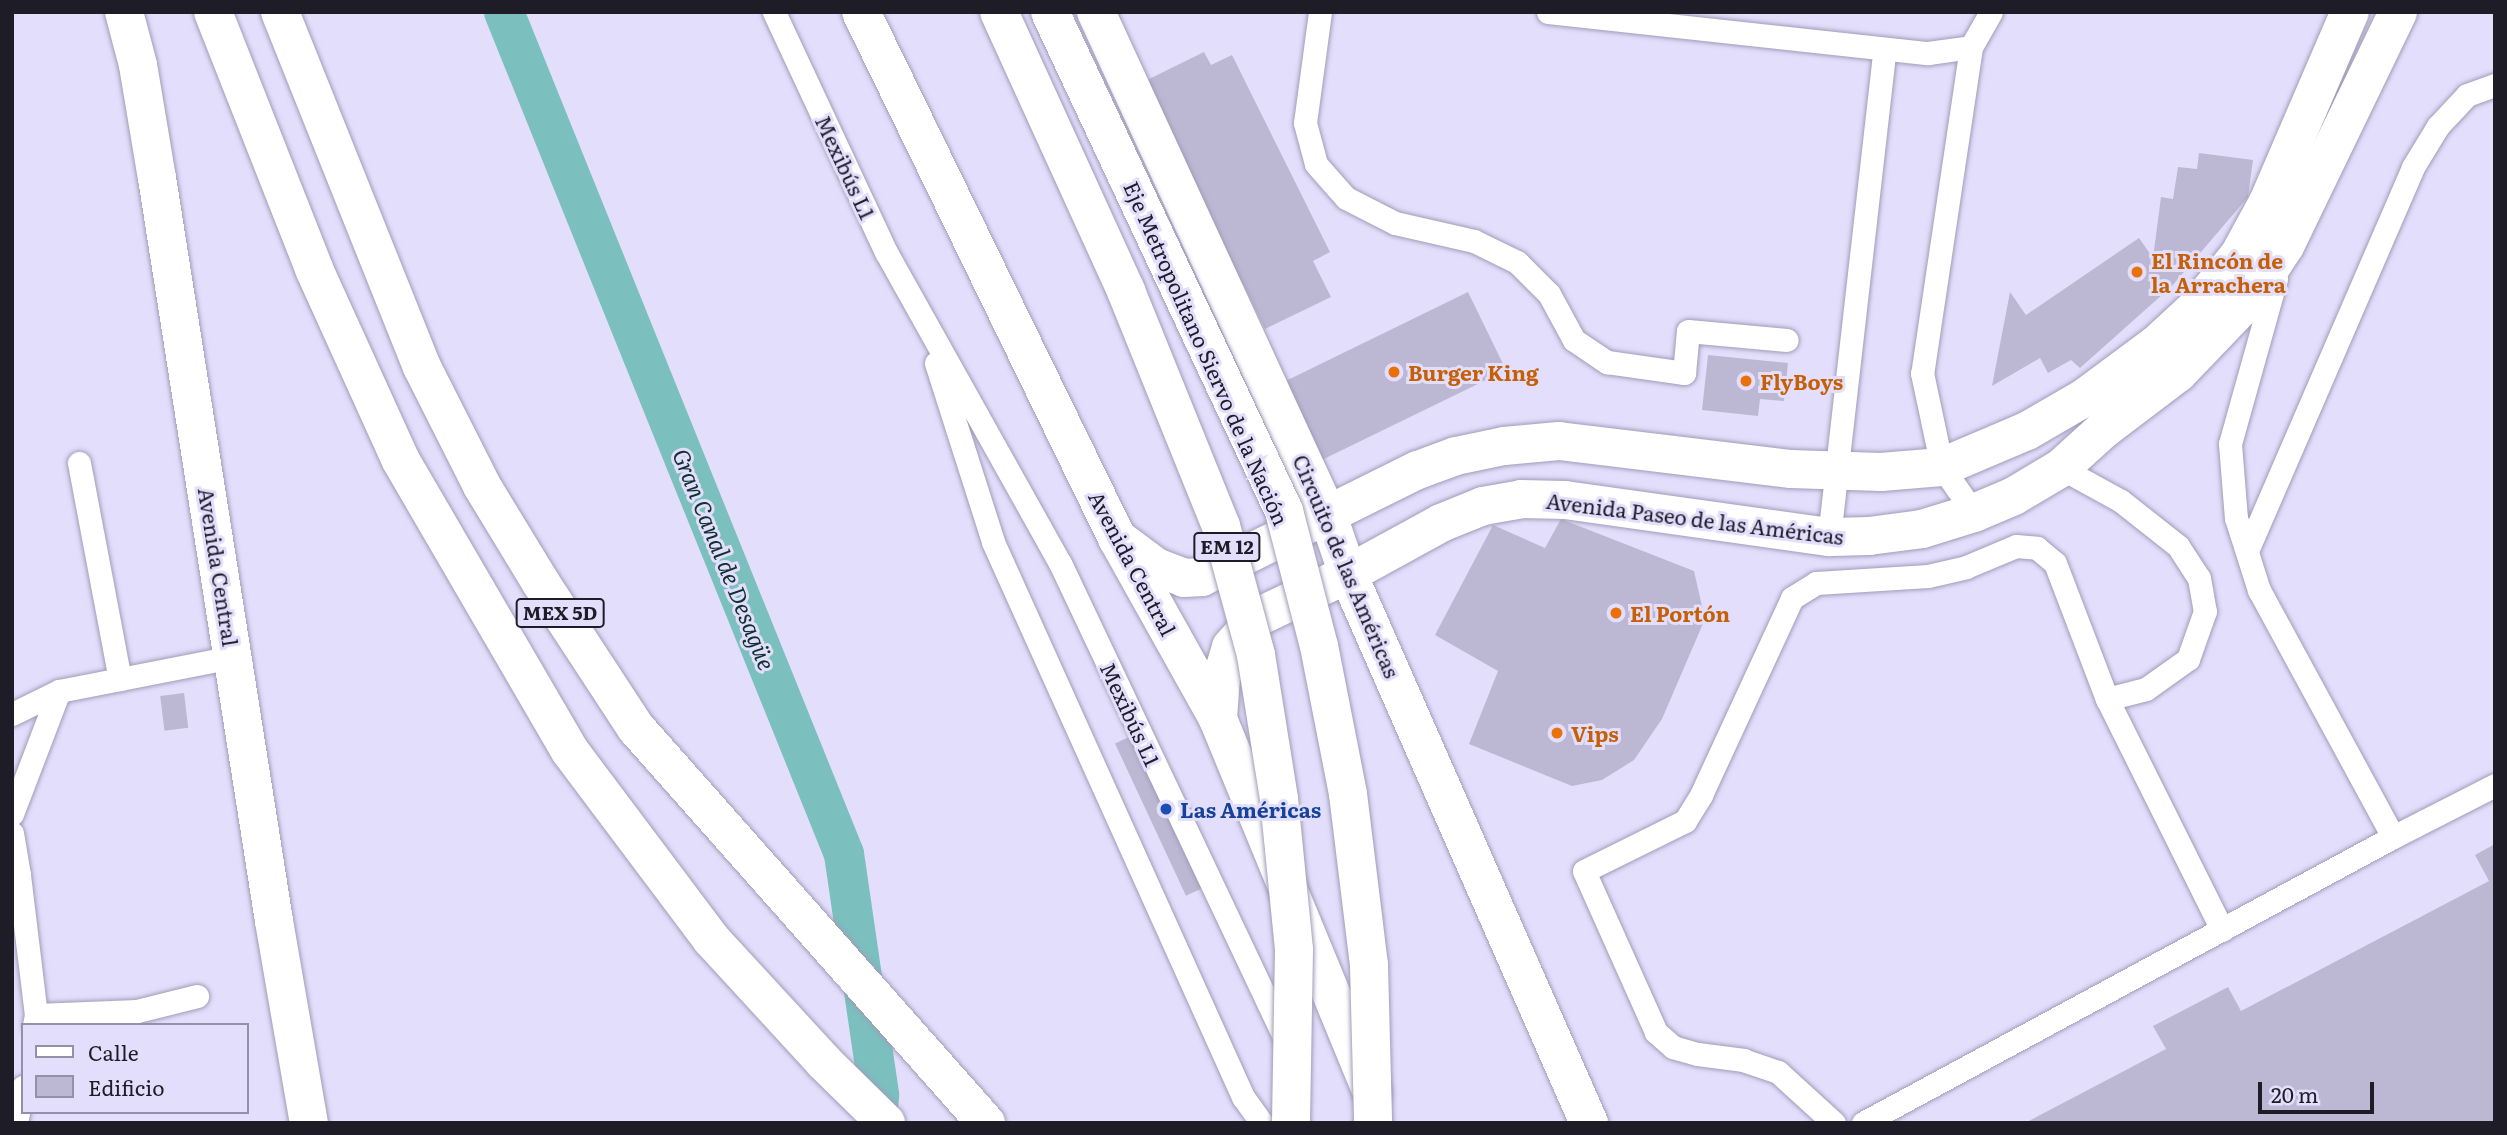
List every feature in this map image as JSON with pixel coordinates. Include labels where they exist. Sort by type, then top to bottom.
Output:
[{"type":"main road","name":"Avenida Central","points":[[124,12],[138,65],[153,153],[309,1123]]},
{"type":"main road","name":"MEX 5D","points":[[213,12],[314,269],[400,459],[570,751],[711,939],[824,1062],[886,1123]]},
{"type":"main road","name":"MEX 5D","points":[[280,12],[422,367],[482,486],[541,583],[636,728],[986,1123]]},
{"type":"main road","name":"Avenida Central","points":[[861,12],[1116,538],[1218,719],[1385,1123]]},
{"type":"main road","name":"EM 12","points":[[999,12],[1126,291],[1221,526],[1256,655],[1279,799],[1294,950],[1292,1123]]},
{"type":"main road","name":"Eje Metropolitano Siervo de la Nación","points":[[1050,12],[1283,511],[1319,646],[1348,794],[1369,965],[1373,1123]]},
{"type":"main road","name":"Circuito de las Américas","points":[[1096,12],[1328,516],[1348,574],[1589,1123]]},
{"type":"main road","points":[[1116,538],[1157,568],[1184,578],[1202,577],[1418,470],[1456,456],[1504,446],[1559,441],[1836,472],[1942,467],[2027,431],[2084,398],[2157,344],[2196,308],[2239,255],[2268,202],[2350,12]]},
{"type":"main road","name":"Avenida Paseo de las Américas","points":[[1218,719],[1221,680],[1231,647],[1258,617],[1348,574],[1441,523],[1483,506],[1521,499],[1565,500],[1829,537],[1869,536],[1922,529],[1974,513],[2014,496],[2061,468],[2104,429],[2178,373],[2252,296],[2285,246],[2398,12]]},
{"type":"lane","name":"Mexibús L1","points":[[774,12],[886,252],[1053,551],[1083,612],[1297,1064],[1303,1123]]},
{"type":"lane","points":[[1320,12],[1305,123],[1316,164],[1346,198],[1395,223],[1474,241],[1517,262],[1549,294],[1574,340],[1606,362],[1684,373],[1688,331],[1787,340]]},
{"type":"lane","points":[[1548,12],[1928,53],[1971,47]]},
{"type":"lane","points":[[1974,513],[1942,467],[1922,373],[1971,47],[1992,12]]},
{"type":"lane","points":[[1829,537],[1885,48]]},
{"type":"lane","points":[[2246,551],[2413,167],[2438,126],[2467,95],[2495,85]]},
{"type":"lane","points":[[2285,246],[2230,444],[2236,518],[2259,590],[2393,837]]},
{"type":"lane","name":"Mexibús L1","points":[[922,320],[993,542],[1243,1097],[1262,1123]]},
{"type":"lane","points":[[79,463],[120,679]]},
{"type":"lane","points":[[2061,468],[2121,501],[2178,546],[2199,578],[2205,611],[2189,659],[2146,689],[2107,699]]},
{"type":"lane","points":[[1834,1123],[1778,1072],[1744,1059],[1697,1054],[1673,1047],[1656,1032],[1584,871],[1685,821],[1701,795],[1792,598],[1816,583],[1928,576],[1966,567],[2016,546],[2037,548],[2055,563],[2107,699],[2222,930]]},
{"type":"lane","points":[[12,714],[59,691],[233,657]]},
{"type":"lane","points":[[12,814],[59,691]]},
{"type":"lane","points":[[1863,1123],[2393,837],[2495,785]]},
{"type":"lane","points":[[12,833],[15,879],[35,1020],[137,1011],[197,996]]},
{"type":"lane","points":[[16,1123],[21,1097]]},
{"type":"building","points":[[1204,52],[1211,65],[1232,55],[1330,252],[1313,261],[1331,297],[1265,329],[1143,82]]},
{"type":"building","name":"El Rincón de la Arrachera","points":[[2199,153],[2253,160],[2248,197],[2172,286],[2080,368],[2071,360],[2048,373],[2040,358],[1992,386],[2010,292],[2026,315],[2139,238],[2153,258],[2161,197],[2173,199],[2178,167],[2197,169]]},
{"type":"building","points":[[1468,292],[1506,370],[1323,460],[1285,381]]},
{"type":"building","name":"FlyBoys","points":[[1708,355],[1788,363],[1784,401],[1760,399],[1758,416],[1702,410]]},
{"type":"building","points":[[1561,519],[1694,571],[1705,619],[1662,719],[1634,760],[1602,780],[1572,786],[1469,744],[1498,671],[1435,635],[1493,525],[1545,548]]},
{"type":"building","points":[[184,693],[188,728],[164,731],[160,696]]},
{"type":"building","points":[[1144,730],[1215,882],[1186,896],[1115,744]]},
{"type":"building","points":[[2495,844],[2495,1123],[2025,1123],[2166,1049],[2153,1026],[2228,987],[2241,1011],[2489,881],[2475,855]]},
{"type":"waterway","name":"Gran Canal de Desagüe","points":[[504,12],[844,854],[879,1095],[877,1123]]},
{"type":"place","name":"El Rincón de la Arrachera","points":[[2137,272]]},
{"type":"place","name":"Burger King","points":[[1394,372]]},
{"type":"place","name":"FlyBoys","points":[[1746,381]]},
{"type":"place","name":"El Portón","points":[[1616,613]]},
{"type":"place","name":"Vips","points":[[1557,733]]},
{"type":"place","name":"Las Américas","points":[[1166,809]]}]
